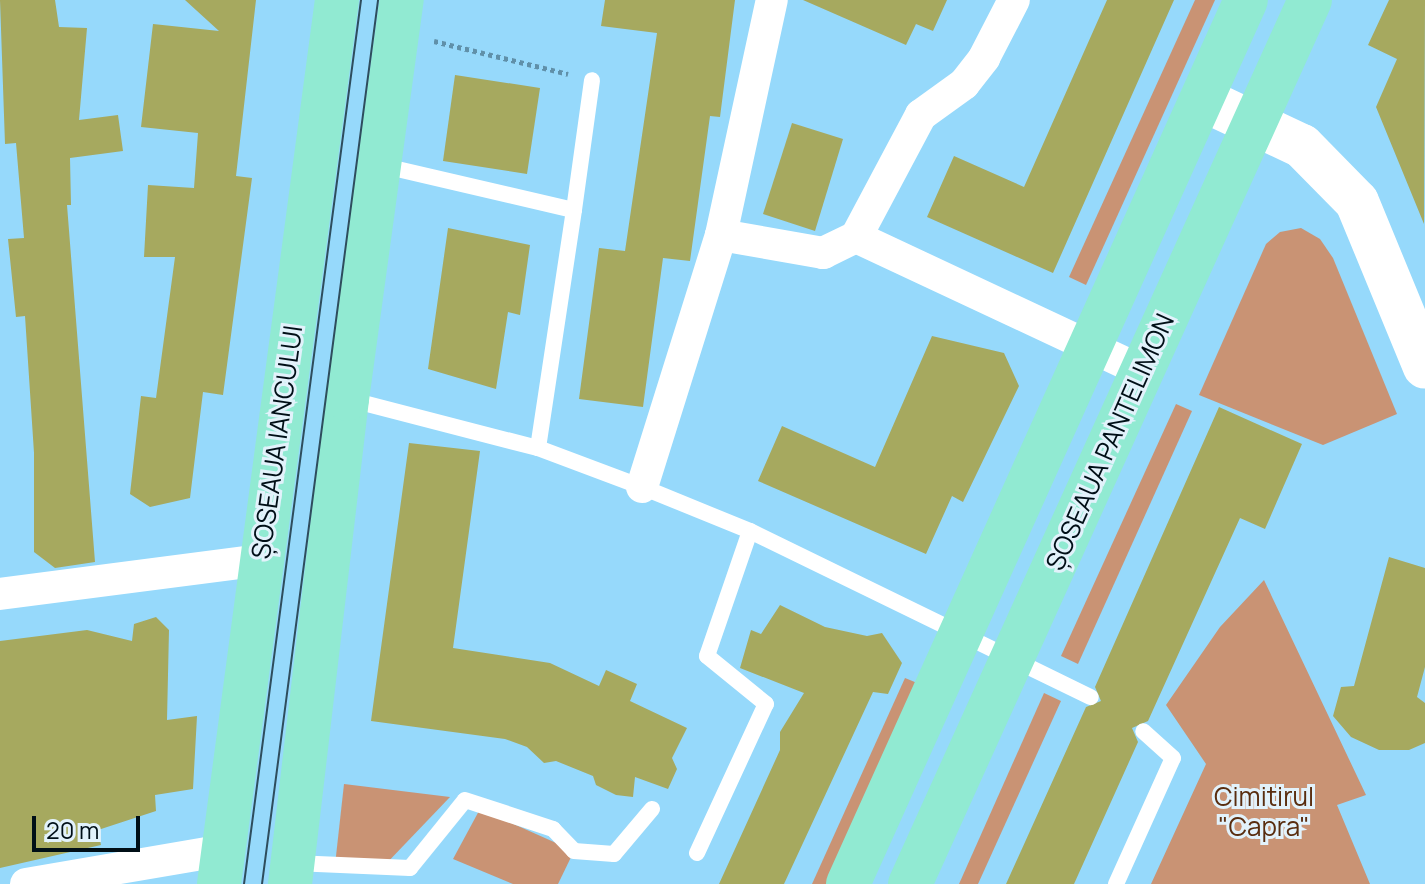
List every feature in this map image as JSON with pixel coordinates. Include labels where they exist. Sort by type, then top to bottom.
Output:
[{"type":"main road","name":"ȘOSEAUA IANCULUI","points":[[221,867],[337,0]]},
{"type":"main road","points":[[848,884],[1246,0]]},
{"type":"main road","name":"ȘOSEAUA PANTELIMON","points":[[910,884],[1310,0]]},
{"type":"main road","points":[[292,874],[347,399],[400,16]]},
{"type":"street","points":[[642,487],[721,235],[772,0]]},
{"type":"street","points":[[721,235],[823,253],[856,237],[921,115],[964,84],[984,58],[1014,0]]},
{"type":"street","points":[[1202,99],[1302,146],[1357,202],[1425,367]]},
{"type":"street","points":[[856,237],[1142,371]]},
{"type":"street","points":[[0,594],[261,560]]},
{"type":"street","points":[[26,884],[221,867]]},
{"type":"lane","points":[[538,448],[592,80]]},
{"type":"lane","points":[[380,165],[574,210]]},
{"type":"lane","points":[[347,399],[538,448],[642,487],[750,531],[960,636],[1091,697]]},
{"type":"lane","points":[[697,853],[766,704],[707,656],[750,531]]},
{"type":"lane","points":[[1116,884],[1173,758],[1143,731]]},
{"type":"lane","points":[[292,874],[410,868],[465,800],[553,829],[574,851],[614,854],[652,809]]},
{"type":"path","points":[[400,16],[592,80]]},
{"type":"green space","points":[[1195,0],[1215,0],[1086,285],[1069,277]]},
{"type":"green space","points":[[1301,228],[1320,239],[1333,258],[1397,414],[1323,445],[1199,395],[1266,244],[1280,232]]},
{"type":"green space","points":[[1176,404],[1192,411],[1078,664],[1061,656]]},
{"type":"green space","name":"Cimitirul \"Capra\"","points":[[1264,580],[1366,795],[1337,805],[1370,884],[1151,884],[1206,764],[1166,705],[1220,627]]},
{"type":"green space","points":[[905,678],[922,685],[833,884],[812,884]]},
{"type":"green space","points":[[1044,693],[1061,701],[978,884],[959,884]]},
{"type":"green space","points":[[344,784],[450,797],[383,867],[335,865]]},
{"type":"green space","points":[[480,809],[574,851],[558,884],[513,884],[453,859]]},
{"type":"building","points":[[0,0],[55,0],[59,27],[87,28],[79,120],[118,115],[123,151],[70,158],[71,205],[67,205],[95,562],[55,568],[34,552],[34,453],[25,316],[16,317],[8,239],[24,238],[16,143],[5,144]]},
{"type":"building","points":[[185,0],[256,0],[236,176],[252,178],[223,395],[203,392],[190,498],[150,507],[130,494],[141,396],[156,398],[175,257],[144,257],[148,185],[194,188],[198,133],[141,127],[153,24],[219,31]]},
{"type":"building","points":[[605,0],[735,0],[720,117],[710,116],[690,261],[663,258],[643,407],[579,399],[599,248],[625,251],[657,33],[601,26]]},
{"type":"building","points":[[803,0],[947,0],[933,31],[916,24],[906,45]]},
{"type":"building","points":[[1107,0],[1174,0],[1053,273],[927,217],[954,156],[1024,187]]},
{"type":"building","points":[[1389,0],[1425,0],[1424,224],[1376,107],[1397,59],[1368,45]]},
{"type":"building","points":[[455,75],[540,88],[527,174],[443,161]]},
{"type":"building","points":[[792,123],[843,139],[815,231],[763,214]]},
{"type":"building","points":[[448,228],[530,245],[520,315],[508,312],[496,389],[428,369]]},
{"type":"building","points":[[932,336],[1004,353],[1019,386],[963,502],[952,496],[926,554],[758,481],[782,426],[875,467]]},
{"type":"building","points":[[1219,407],[1302,444],[1265,529],[1240,518],[1148,721],[1132,728],[1138,742],[1074,884],[1006,884],[1086,707],[1101,701],[1095,687]]},
{"type":"building","points":[[409,443],[480,451],[453,648],[550,663],[599,686],[606,670],[637,684],[630,701],[687,728],[672,758],[677,769],[668,789],[635,777],[633,797],[616,795],[596,785],[593,776],[556,761],[544,763],[527,747],[505,739],[371,721]]},
{"type":"building","points":[[1389,557],[1425,568],[1425,667],[1417,697],[1425,703],[1425,743],[1409,750],[1379,750],[1351,737],[1333,716],[1341,687],[1354,686]]},
{"type":"building","points":[[780,605],[825,627],[867,636],[882,633],[902,663],[888,694],[873,692],[784,884],[719,884],[780,750],[780,732],[804,693],[740,668],[751,630],[761,634]]},
{"type":"building","points":[[156,617],[169,630],[167,720],[197,716],[193,789],[155,795],[156,811],[98,830],[101,845],[0,868],[0,641],[87,630],[132,641],[134,624]]},
{"type":"tram line","points":[[244,884],[361,0]]},
{"type":"tram line","points":[[262,884],[378,0]]}]
